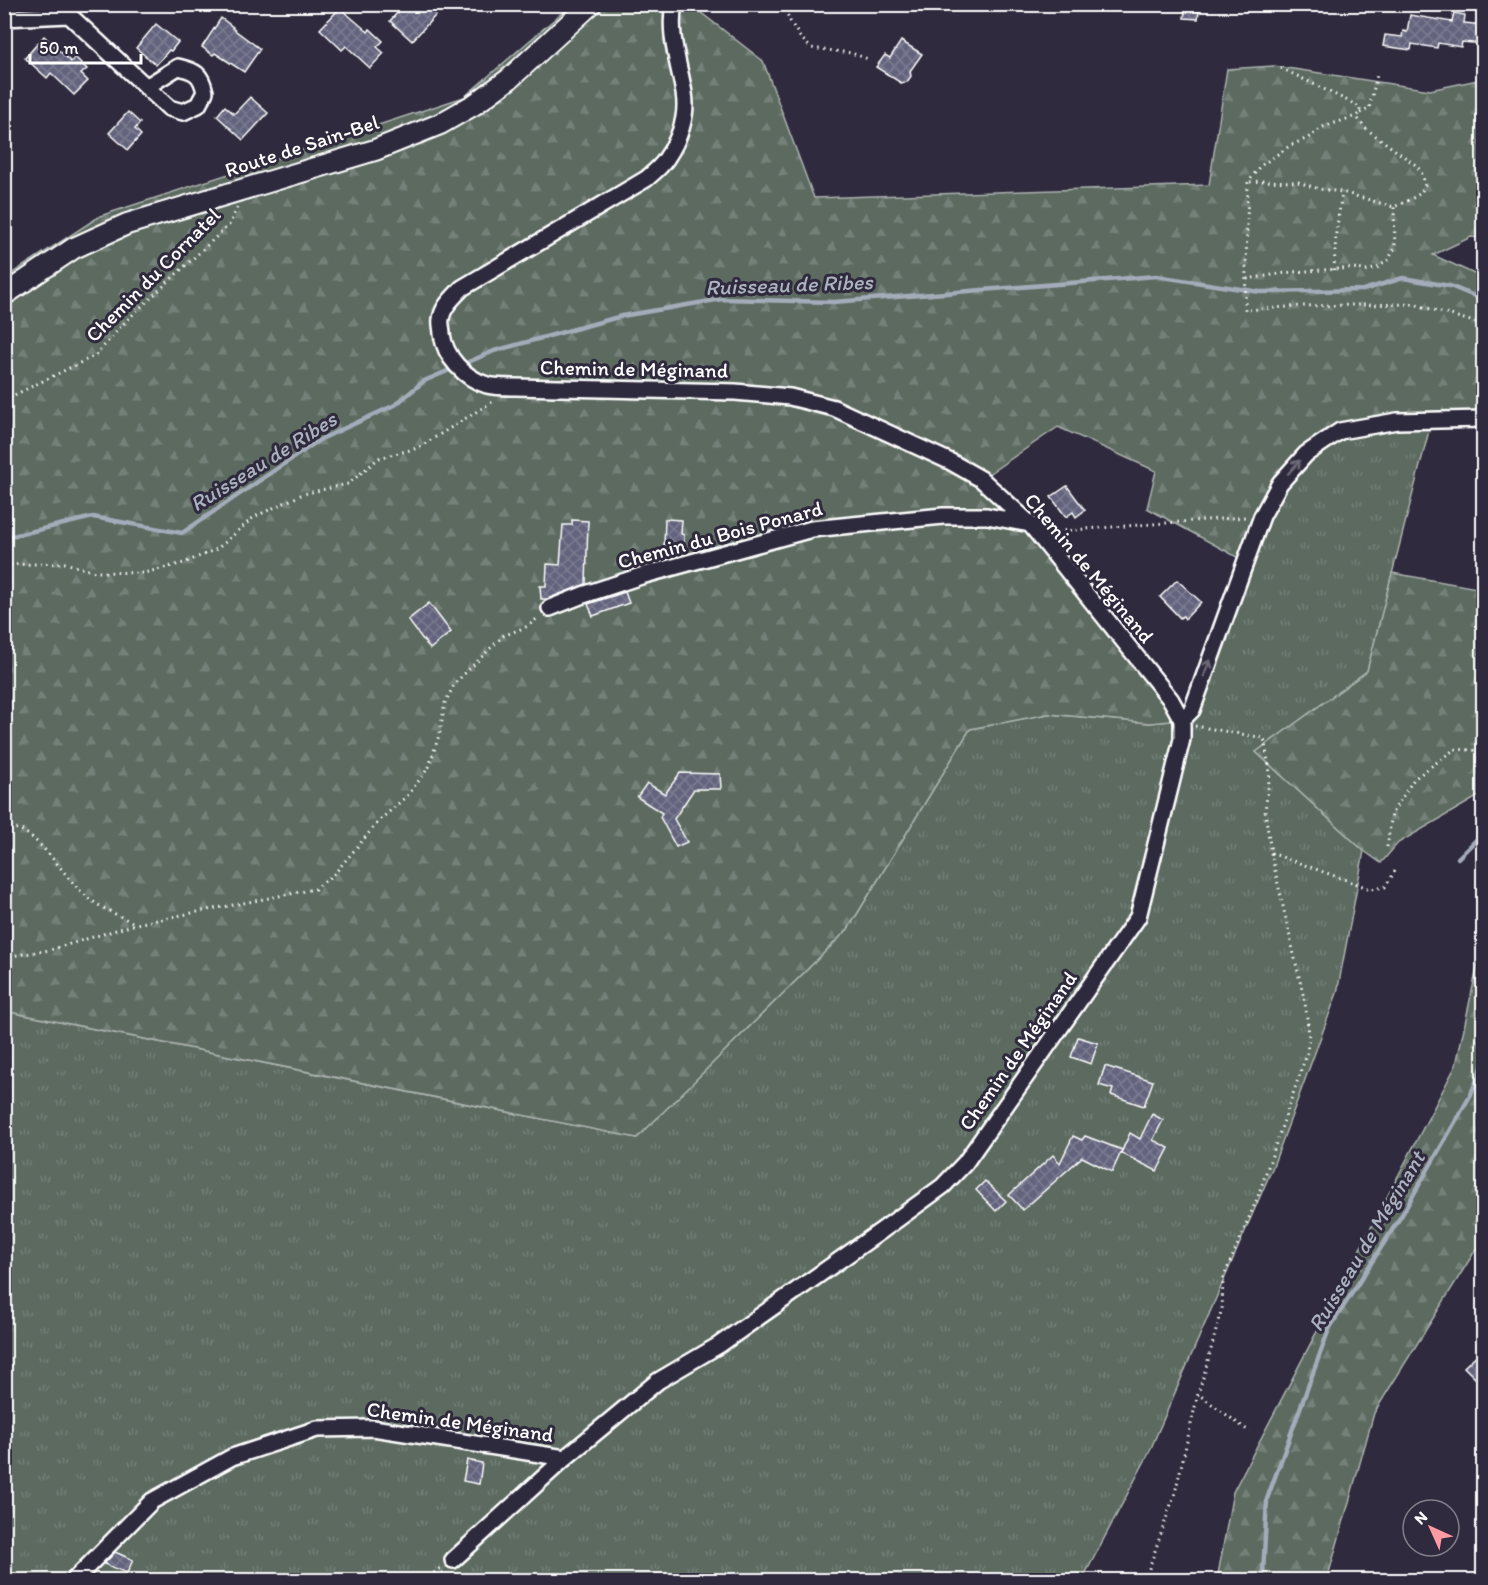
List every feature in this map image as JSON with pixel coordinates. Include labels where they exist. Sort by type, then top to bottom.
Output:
[{"type":"main road","name":"Route de Sain-Bel","points":[[4,295],[74,248],[127,224],[375,150],[440,124],[475,104],[509,79],[591,4]]},
{"type":"street","name":"Chemin de Méginand","points":[[453,1560],[565,1458],[658,1381],[718,1345],[881,1232],[943,1186],[965,1163],[1138,917],[1182,739],[1182,720],[1171,700],[1030,524],[981,479],[951,462],[834,408],[790,397],[735,392],[488,385],[474,380],[453,360],[443,342],[440,321],[447,304],[462,288],[646,179],[665,161],[677,140],[684,119],[685,96],[672,36],[674,4]]},
{"type":"street","points":[[4,18],[68,10],[146,87]]},
{"type":"street","points":[[1182,720],[1192,710],[1262,516],[1280,483],[1306,454],[1340,430],[1397,421],[1484,419]]},
{"type":"street","name":"Chemin du Bois Ponard","points":[[550,608],[641,576],[812,529],[944,516],[987,516],[1030,524]]},
{"type":"street","name":"Chemin de Méginand","points":[[74,1581],[152,1501],[232,1457],[317,1429],[374,1428],[565,1458]]},
{"type":"path","points":[[783,4],[800,38],[811,48],[851,53],[868,59]]},
{"type":"path","points":[[1281,68],[1356,105],[1360,108],[1360,113]]},
{"type":"path","points":[[1377,75],[1369,109],[1323,127],[1308,138],[1291,145],[1259,167],[1248,183],[1245,310],[1302,306],[1414,304],[1484,325]]},
{"type":"path","points":[[1248,183],[1298,182],[1394,207],[1421,193],[1425,184],[1417,166],[1365,128],[1356,116]]},
{"type":"path","name":"Chemin du Cornatel","points":[[4,400],[96,355],[126,321],[229,225],[245,190]]},
{"type":"path","points":[[1334,270],[1342,192]]},
{"type":"path","points":[[1247,282],[1292,272],[1354,268],[1366,271],[1377,268],[1388,260],[1395,248],[1394,207]]},
{"type":"path","points":[[4,565],[65,563],[95,572],[144,573],[184,563],[217,549],[254,517],[303,494],[348,484],[379,459],[418,448],[515,387]]},
{"type":"path","points":[[1030,524],[1059,531],[1262,516]]},
{"type":"path","points":[[4,957],[50,950],[135,924],[315,889],[335,873],[379,821],[408,795],[429,767],[440,732],[445,703],[455,683],[503,636],[528,626],[550,608]]},
{"type":"path","points":[[1145,1581],[1175,1492],[1198,1394],[1222,1308],[1223,1279],[1257,1199],[1307,1053],[1308,1033],[1305,1004],[1271,853],[1265,811],[1270,773],[1264,738],[1194,726],[1182,720]]},
{"type":"path","points":[[1387,847],[1392,813],[1414,779],[1455,749],[1484,751]]},
{"type":"path","points":[[4,830],[13,828],[25,832],[54,859],[71,883],[88,899],[135,924]]},
{"type":"path","points":[[1271,853],[1371,889],[1385,886],[1395,871]]},
{"type":"path","points":[[1198,1394],[1250,1432]]},
{"type":"path","points":[[424,1581],[453,1560]]},
{"type":"green space","points":[[571,5],[691,5],[763,61],[814,198],[1209,185],[1227,69],[1274,66],[1430,90],[1483,79],[1483,238],[1471,237],[1433,255],[1483,278],[1483,419],[1340,431],[1280,483],[1246,562],[1147,508],[1156,471],[1058,427],[981,479],[1030,524],[1182,720],[1150,723],[1048,714],[970,729],[848,929],[637,1138],[5,1011],[5,278],[100,216],[464,97]]},
{"type":"green space","points":[[1432,419],[1367,671],[1256,752],[1364,851],[1337,993],[1272,1169],[1148,1455],[1082,1580],[5,1580],[4,1011],[637,1138],[848,929],[970,729],[1048,714],[1150,723],[1182,720],[1280,483],[1340,431]]},
{"type":"green space","points":[[1392,573],[1482,589],[1483,586],[1484,793],[1398,843],[1381,863],[1364,851],[1256,752],[1367,671]]},
{"type":"green space","points":[[1483,940],[1483,1238],[1374,1413],[1327,1580],[1217,1580],[1233,1492],[1456,1065]]},
{"type":"building","points":[[405,4],[446,4],[412,41],[390,21]]},
{"type":"building","points":[[1186,4],[1200,4],[1198,19],[1184,18]]},
{"type":"building","points":[[340,8],[368,32],[370,29],[383,41],[377,47],[384,53],[370,68],[346,46],[342,50],[320,29]]},
{"type":"building","points":[[1454,13],[1465,15],[1464,23],[1484,25],[1484,44],[1462,42],[1461,47],[1438,43],[1437,48],[1412,44],[1411,50],[1383,46],[1385,35],[1402,37],[1403,31],[1407,32],[1410,15],[1452,22]]},
{"type":"building","points":[[221,18],[260,49],[244,72],[202,47]]},
{"type":"building","points":[[156,24],[178,42],[156,65],[136,48]]},
{"type":"building","points":[[44,36],[71,62],[75,57],[87,69],[81,74],[88,81],[74,95],[51,73],[47,78],[25,58]]},
{"type":"building","points":[[901,41],[922,54],[910,71],[911,76],[907,82],[901,83],[876,67],[885,55],[890,58]]},
{"type":"building","points":[[250,97],[268,113],[243,140],[217,116],[225,106],[234,114]]},
{"type":"building","points":[[128,112],[140,123],[135,129],[141,135],[128,150],[109,133]]},
{"type":"building","points":[[1067,486],[1085,510],[1076,517],[1073,512],[1066,517],[1051,497]]},
{"type":"building","points":[[665,519],[682,520],[681,534],[684,535],[684,547],[664,546]]},
{"type":"building","points":[[572,520],[588,521],[586,584],[547,599],[541,599],[540,586],[546,586],[547,564],[560,565],[563,525],[572,525]]},
{"type":"building","points":[[1177,580],[1201,602],[1185,619],[1183,616],[1180,618],[1160,597]]},
{"type":"building","points":[[625,592],[629,603],[593,616],[588,604]]},
{"type":"building","points":[[429,603],[451,632],[430,649],[408,620]]},
{"type":"building","points":[[680,773],[720,774],[721,789],[694,789],[674,819],[687,842],[676,847],[660,817],[662,813],[637,797],[647,783],[665,794]]},
{"type":"building","points":[[1078,1037],[1098,1043],[1091,1064],[1071,1057]]},
{"type":"building","points":[[1105,1066],[1153,1081],[1144,1106],[1111,1095],[1113,1089],[1099,1085]]},
{"type":"building","points":[[1152,1114],[1163,1120],[1153,1140],[1169,1148],[1157,1171],[1121,1153],[1130,1133],[1140,1139]]},
{"type":"building","points":[[1073,1136],[1082,1140],[1085,1136],[1122,1150],[1112,1172],[1082,1157],[1023,1210],[1009,1195],[1053,1155],[1060,1163]]},
{"type":"building","points":[[985,1181],[1006,1201],[996,1211],[976,1190]]},
{"type":"building","points":[[1484,1348],[1484,1387],[1464,1367]]},
{"type":"building","points":[[467,1460],[482,1463],[479,1484],[463,1481]]},
{"type":"building","points":[[115,1552],[133,1560],[127,1573],[104,1564]]},
{"type":"waterway","name":"Ruisseau de Ribes","points":[[4,538],[93,517],[182,533],[321,439],[395,405],[424,381],[494,351],[622,316],[722,299],[834,302],[1156,276],[1260,292],[1363,290],[1403,278],[1450,286],[1484,300]]},
{"type":"waterway","points":[[1458,858],[1484,832]]},
{"type":"waterway","name":"Ruisseau de Méginant","points":[[1260,1580],[1263,1574],[1267,1499],[1329,1329],[1403,1213],[1470,1096],[1484,1063]]}]
